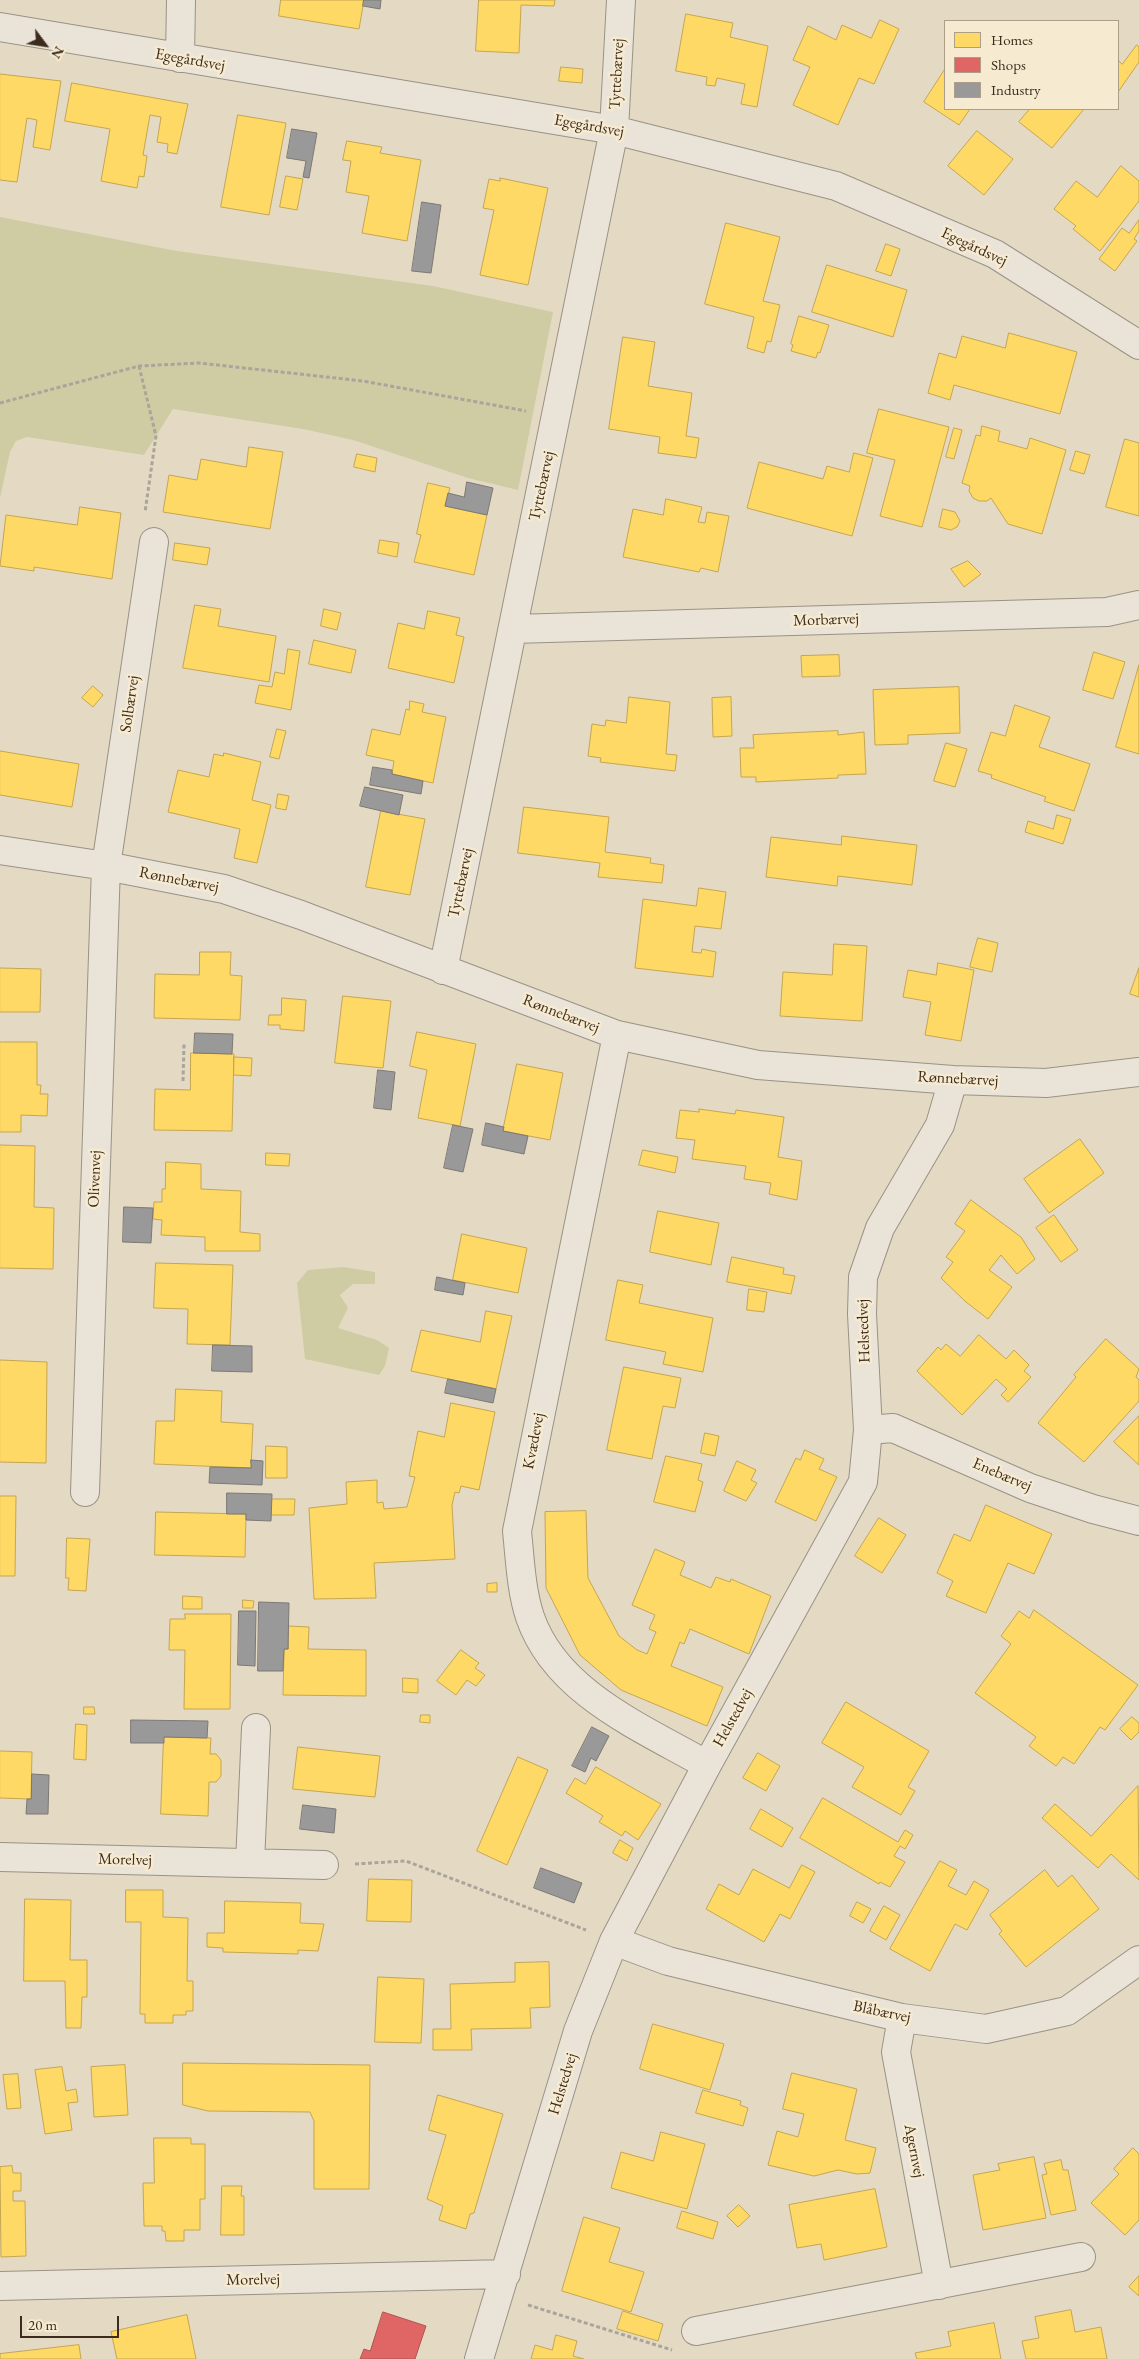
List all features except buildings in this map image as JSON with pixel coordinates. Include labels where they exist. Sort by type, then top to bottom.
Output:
[{"type":"street","points":[[180,58],[181,0]]},
{"type":"street","name":"Tyttebærvej","points":[[443,970],[614,130],[621,0]]},
{"type":"street","name":"Egegårdsvej","points":[[0,27],[614,130],[836,186],[994,254],[1139,345]]},
{"type":"street","name":"Solbærvej","points":[[106,866],[154,542]]},
{"type":"street","name":"Morbærvej","points":[[513,629],[1107,612],[1139,605]]},
{"type":"street","name":"Rønnebærvej","points":[[0,850],[106,866],[224,889],[301,915],[617,1035],[758,1065],[953,1080],[1046,1083],[1139,1072]]},
{"type":"street","name":"Olivenvej","points":[[85,1492],[106,866]]},
{"type":"street","name":"Kvædevej","points":[[617,1035],[517,1531],[524,1591],[530,1618],[542,1641],[556,1663],[573,1680],[614,1711],[707,1765]]},
{"type":"street","name":"Helstedvej","points":[[479,2359],[503,2285],[578,2031],[614,1941],[707,1765],[863,1482],[868,1430],[862,1314],[863,1277],[880,1228],[940,1125],[953,1080]]},
{"type":"street","name":"Enebærvej","points":[[868,1430],[893,1428],[1030,1488],[1093,1509],[1139,1521]]},
{"type":"street","points":[[250,1863],[256,1728]]},
{"type":"street","name":"Morelvej","points":[[0,1857],[324,1865]]},
{"type":"street","name":"Blåbærvej","points":[[614,1941],[668,1961],[902,2018],[986,2029],[1067,2011],[1139,1960]]},
{"type":"street","name":"Agernvej","points":[[902,2018],[896,2052],[939,2285]]},
{"type":"street","points":[[696,2331],[1081,2257]]},
{"type":"street","name":"Morelvej","points":[[0,2286],[503,2285]]},
{"type":"path","points":[[0,403],[139,366],[199,363],[362,381],[556,416]]},
{"type":"path","points":[[139,366],[156,436],[143,528],[154,542]]},
{"type":"path","points":[[183,1081],[184,1044]]},
{"type":"path","points":[[324,1865],[406,1861],[614,1941]]},
{"type":"path","points":[[503,2285],[686,2355],[696,2331]]},
{"type":"shaded area","points":[[0,217],[177,251],[433,286],[553,312],[518,490],[468,478],[353,440],[303,429],[173,409],[144,455],[27,437],[16,441],[10,452],[0,498]]},
{"type":"shaded area","points":[[343,1267],[375,1272],[375,1284],[353,1284],[340,1295],[348,1308],[338,1328],[377,1340],[389,1348],[385,1366],[379,1375],[305,1359],[297,1283],[308,1270]]}]
